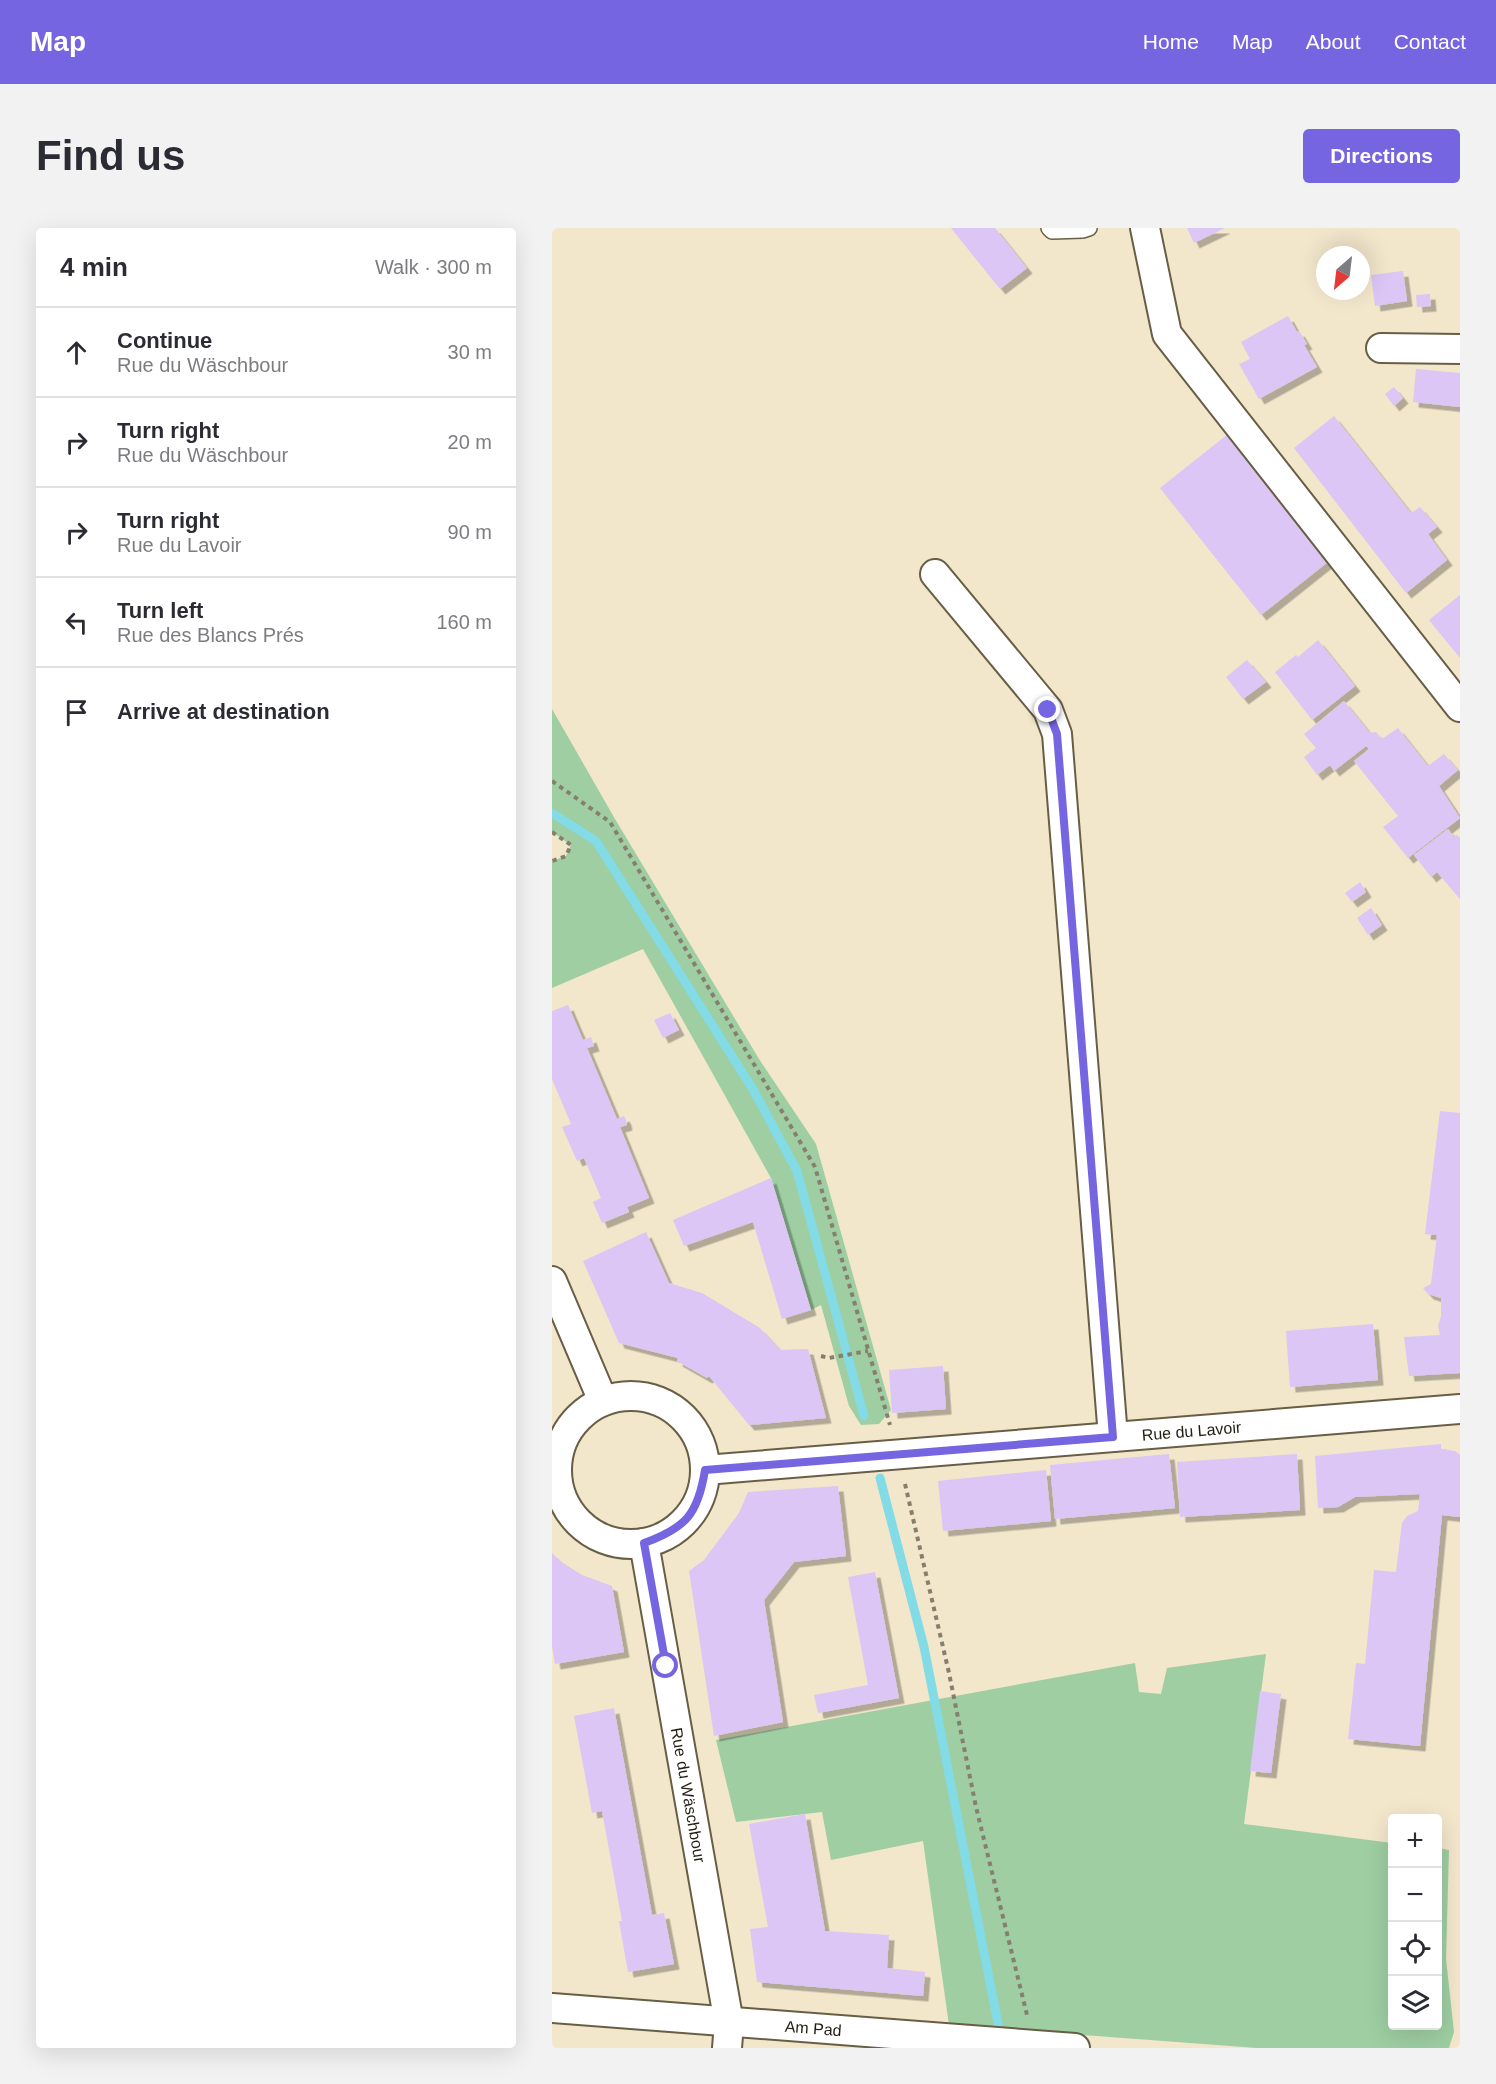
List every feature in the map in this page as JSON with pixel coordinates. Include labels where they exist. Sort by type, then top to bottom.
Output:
[{"type":"street","points":[[1145,228],[1167,334],[1460,707]]},
{"type":"street","points":[[1381,348],[1460,349]]},
{"type":"street","points":[[935,574],[1048,710],[1057,734],[1113,1437]]},
{"type":"street","points":[[552,1281],[603,1401]]},
{"type":"street","points":[[627,1396],[651,1399],[672,1409],[690,1425],[701,1447],[705,1470],[701,1496],[688,1518],[668,1535],[644,1543],[622,1544],[601,1538],[583,1527],[568,1510],[559,1491],[557,1469],[560,1448],[570,1428],[584,1412],[603,1401],[627,1396]]},
{"type":"street","name":"Rue du Lavoir","points":[[705,1470],[1460,1408]]},
{"type":"street","name":"Rue du Wäschbour","points":[[644,1543],[728,2035]]},
{"type":"street","name":"Am Pad","points":[[552,2008],[728,2035],[976,2042],[1075,2048]]},
{"type":"lane","points":[[1049,228],[1052,231],[1089,228]]},
{"type":"path","points":[[552,781],[610,822],[815,1167],[898,1454],[949,1673],[976,1807],[1022,1996],[1037,2045]]},
{"type":"path","points":[[552,832],[571,845],[566,855],[552,861]]},
{"type":"path","points":[[821,1356],[829,1358],[868,1351]]},
{"type":"green space","points":[[552,709],[759,1059],[816,1144],[891,1410],[879,1424],[861,1425],[849,1406],[821,1305],[811,1310],[771,1178],[643,949],[552,988],[552,861],[566,856],[571,845],[552,832]]},
{"type":"green space","points":[[1266,1654],[1244,1824],[1388,1842],[1388,2030],[1442,2030],[1442,1849],[1449,1850],[1446,1959],[1454,2032],[1449,2048],[1257,2048],[949,2025],[923,1841],[831,1860],[822,1812],[736,1822],[716,1740],[1135,1663],[1139,1692],[1161,1694],[1167,1668]]},
{"type":"building","points":[[951,228],[995,228],[1027,268],[1000,289]]},
{"type":"building","points":[[1187,228],[1225,228],[1194,243]]},
{"type":"building","points":[[1403,271],[1407,301],[1375,306],[1371,275]]},
{"type":"building","points":[[1430,294],[1431,306],[1417,307],[1416,295]]},
{"type":"building","points":[[1288,316],[1307,344],[1304,345],[1317,367],[1259,399],[1239,364],[1250,359],[1241,342]]},
{"type":"building","points":[[1416,369],[1460,373],[1460,407],[1413,402]]},
{"type":"building","points":[[1394,387],[1403,398],[1394,406],[1385,394]]},
{"type":"building","points":[[1334,416],[1411,513],[1420,507],[1437,527],[1428,534],[1447,560],[1406,593],[1294,448]]},
{"type":"building","points":[[1228,434],[1329,561],[1261,615],[1160,488]]},
{"type":"building","points":[[1460,595],[1460,658],[1429,620]]},
{"type":"building","points":[[1318,640],[1355,686],[1312,720],[1275,672]]},
{"type":"building","points":[[1247,660],[1266,682],[1243,699],[1226,677]]},
{"type":"building","points":[[1344,701],[1370,733],[1376,732],[1382,739],[1398,728],[1428,766],[1444,754],[1458,770],[1439,786],[1460,818],[1408,858],[1383,827],[1398,816],[1354,761],[1369,749],[1366,746],[1334,771],[1330,765],[1317,775],[1304,757],[1316,748],[1304,734]]},
{"type":"building","points":[[1448,829],[1454,837],[1457,835],[1460,838],[1460,899],[1437,872],[1431,877],[1414,855]]},
{"type":"building","points":[[1360,882],[1366,892],[1352,902],[1345,893]]},
{"type":"building","points":[[1371,908],[1382,925],[1368,935],[1357,918]]},
{"type":"building","points":[[568,1005],[583,1040],[591,1037],[594,1046],[587,1048],[617,1119],[624,1116],[626,1120],[627,1125],[620,1127],[649,1198],[627,1207],[629,1212],[602,1223],[593,1202],[601,1198],[584,1158],[577,1161],[562,1127],[571,1124],[552,1079],[552,1011]]},
{"type":"building","points":[[670,1013],[679,1030],[663,1038],[654,1020]]},
{"type":"building","points":[[1440,1111],[1460,1113],[1460,1373],[1409,1376],[1404,1337],[1440,1335],[1438,1326],[1441,1316],[1441,1298],[1428,1294],[1423,1288],[1431,1284],[1437,1235],[1425,1234]]},
{"type":"building","points":[[771,1178],[811,1310],[782,1319],[753,1222],[684,1246],[673,1220]]},
{"type":"building","points":[[646,1232],[669,1283],[702,1293],[760,1328],[780,1350],[808,1349],[826,1418],[749,1425],[709,1376],[707,1378],[677,1361],[678,1358],[619,1343],[583,1261]]},
{"type":"building","points":[[1373,1324],[1378,1380],[1290,1387],[1286,1331]]},
{"type":"building","points":[[943,1366],[946,1409],[892,1413],[889,1370]]},
{"type":"building","points":[[1441,1444],[1441,1449],[1455,1451],[1460,1455],[1460,1517],[1442,1515],[1420,1746],[1348,1739],[1356,1663],[1365,1664],[1374,1570],[1396,1572],[1402,1523],[1407,1516],[1418,1511],[1420,1494],[1355,1497],[1338,1507],[1318,1508],[1315,1456]]},
{"type":"building","points":[[1169,1454],[1175,1508],[1055,1519],[1050,1465]]},
{"type":"building","points":[[1297,1454],[1300,1510],[1180,1517],[1177,1462]]},
{"type":"building","points":[[1046,1470],[1051,1521],[943,1531],[938,1481]]},
{"type":"building","points":[[838,1486],[846,1556],[794,1562],[764,1600],[783,1722],[714,1736],[689,1571],[704,1560],[739,1513],[748,1492]]},
{"type":"building","points":[[552,1553],[582,1575],[612,1586],[624,1652],[555,1664],[552,1646]]},
{"type":"building","points":[[875,1572],[899,1698],[818,1713],[814,1695],[868,1685],[848,1577]]},
{"type":"building","points":[[1260,1691],[1281,1694],[1271,1773],[1250,1771]]},
{"type":"building","points":[[614,1708],[652,1915],[664,1913],[674,1964],[628,1972],[619,1921],[622,1921],[602,1811],[592,1813],[574,1716]]},
{"type":"building","points":[[805,1814],[825,1931],[889,1935],[887,1968],[925,1972],[923,1996],[757,1982],[750,1929],[768,1927],[749,1824]]},
{"type":"waterway","points":[[552,813],[596,841],[754,1091],[797,1171],[864,1416]]},
{"type":"waterway","points":[[880,1478],[924,1647],[1001,2039]]},
{"type":"route","points":[[666,1666],[644,1543],[668,1535],[688,1518],[701,1496],[705,1470],[1113,1437],[1057,734],[1048,710]]}]
